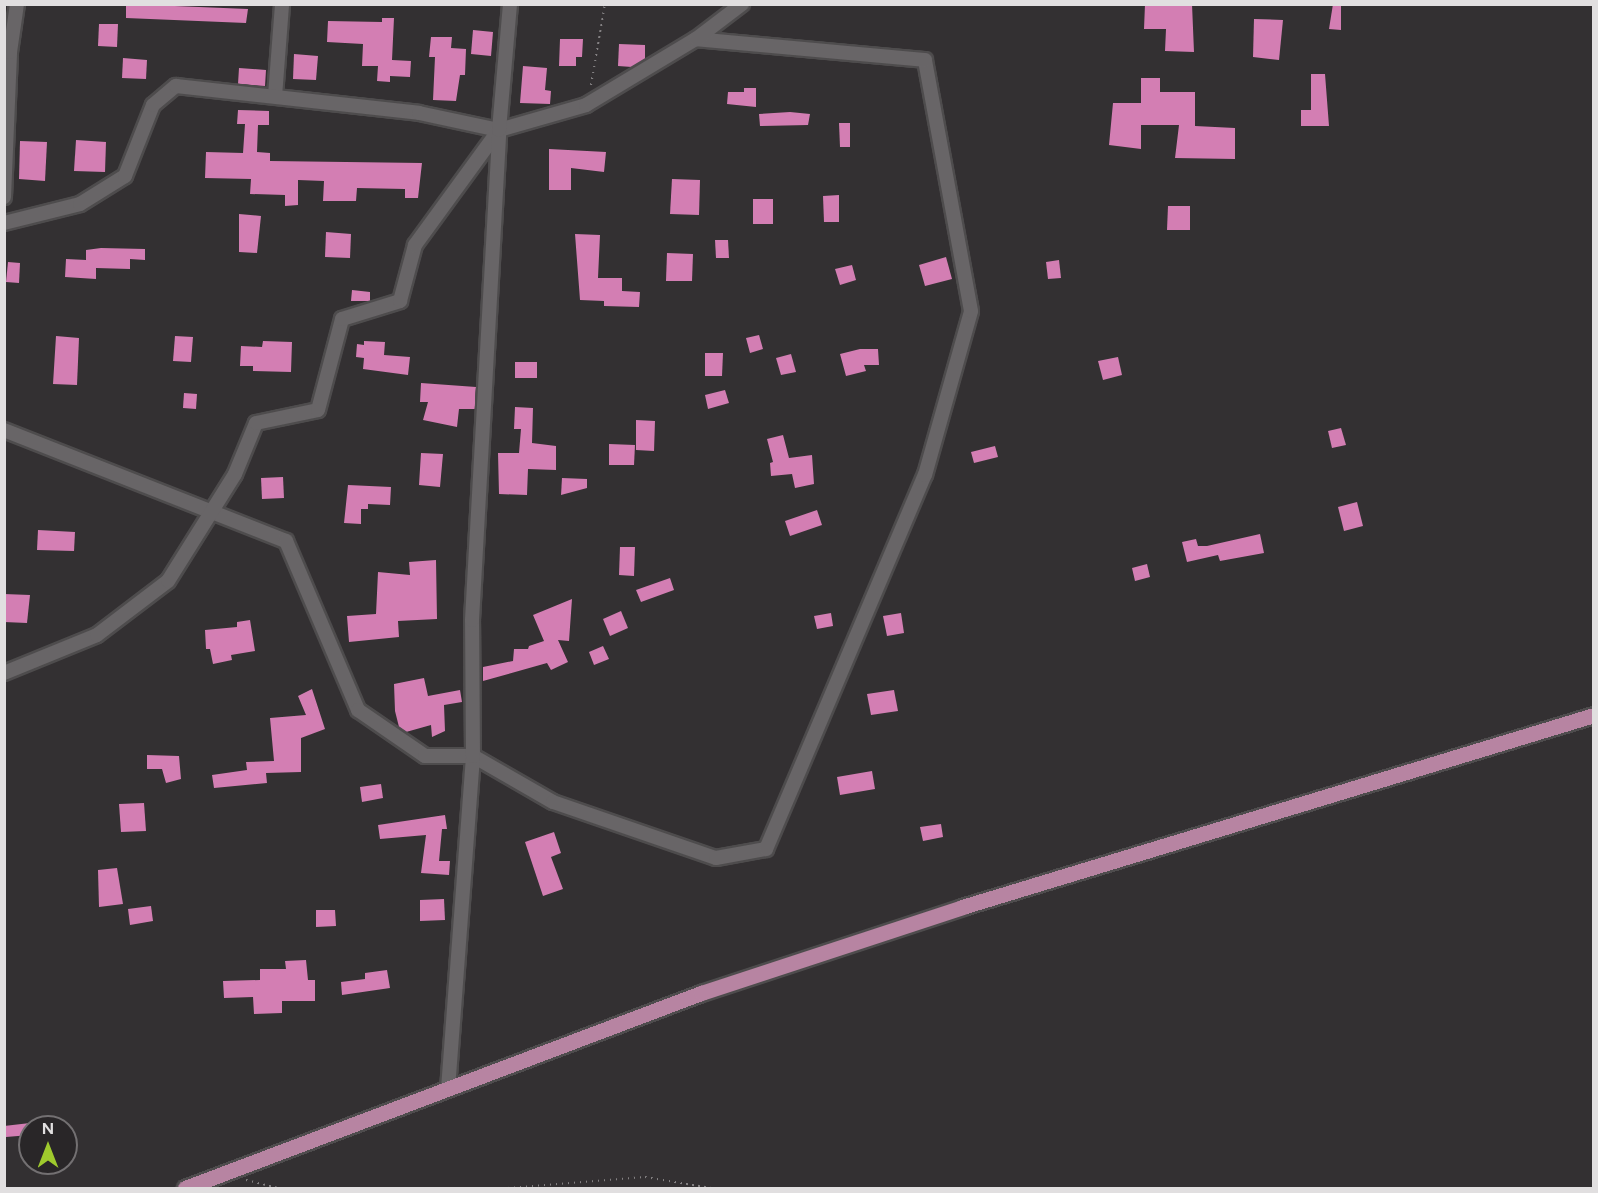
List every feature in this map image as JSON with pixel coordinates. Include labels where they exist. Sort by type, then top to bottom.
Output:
[{"type":"main road","points":[[185,1188],[701,993],[962,907],[1593,715]]},
{"type":"street","points":[[4,197],[10,52],[16,4]]},
{"type":"street","points":[[275,96],[282,4]]},
{"type":"street","points":[[448,1089],[473,756],[469,688],[472,620],[499,130],[510,4]]},
{"type":"street","points":[[4,223],[80,204],[125,176],[153,105],[176,86],[419,114],[499,130],[586,105],[696,39],[742,4]]},
{"type":"street","points":[[4,430],[215,510],[286,541],[358,710],[425,756],[473,756],[553,802],[716,858],[766,849],[925,475],[971,311],[925,60],[696,39]]},
{"type":"street","points":[[4,673],[97,635],[168,581],[215,510],[256,423],[318,410],[342,319],[400,300],[415,245],[499,130]]},
{"type":"path","points":[[586,105],[605,4]]},
{"type":"path","points":[[223,1174],[278,1188]]},
{"type":"path","points":[[508,1188],[645,1177],[711,1188]]},
{"type":"building","points":[[126,4],[248,9],[246,23],[126,18]]},
{"type":"building","points":[[1145,4],[1192,4],[1194,52],[1165,51],[1166,29],[1144,29]]},
{"type":"building","points":[[1333,4],[1341,4],[1341,30],[1329,29]]},
{"type":"building","points":[[382,18],[394,18],[392,60],[411,61],[410,77],[390,76],[390,82],[377,81],[378,66],[362,66],[363,44],[327,42],[328,21],[382,22]]},
{"type":"building","points":[[1254,19],[1283,20],[1279,60],[1253,57]]},
{"type":"building","points":[[99,24],[118,24],[117,47],[98,46]]},
{"type":"building","points":[[473,30],[493,32],[491,56],[471,54]]},
{"type":"building","points":[[431,37],[452,37],[451,48],[466,49],[465,75],[460,75],[456,101],[433,100],[435,57],[429,57]]},
{"type":"building","points":[[560,39],[583,39],[582,57],[576,57],[576,66],[559,66]]},
{"type":"building","points":[[619,44],[645,45],[645,59],[632,67],[618,66]]},
{"type":"building","points":[[294,54],[318,56],[316,80],[293,79]]},
{"type":"building","points":[[123,58],[147,60],[146,79],[122,78]]},
{"type":"building","points":[[523,66],[547,68],[545,90],[551,91],[550,104],[520,103]]},
{"type":"building","points":[[239,68],[266,70],[265,86],[238,84]]},
{"type":"building","points":[[1311,74],[1325,74],[1329,126],[1301,126],[1301,110],[1311,110]]},
{"type":"building","points":[[1141,78],[1160,78],[1160,92],[1195,92],[1195,126],[1235,128],[1235,159],[1175,158],[1179,125],[1141,125],[1141,149],[1109,145],[1113,103],[1141,103]]},
{"type":"building","points":[[744,88],[756,88],[756,107],[727,104],[728,92],[744,92]]},
{"type":"building","points":[[238,110],[269,111],[269,125],[258,125],[257,152],[270,153],[270,161],[422,163],[418,198],[405,198],[405,189],[357,188],[356,201],[323,201],[324,181],[298,180],[298,205],[285,206],[285,195],[250,194],[251,179],[205,178],[206,152],[243,153],[245,124],[237,124]]},
{"type":"building","points":[[790,112],[810,114],[808,125],[760,126],[759,114]]},
{"type":"building","points":[[839,123],[850,123],[850,147],[840,147]]},
{"type":"building","points":[[76,140],[106,142],[105,172],[74,171]]},
{"type":"building","points":[[20,141],[47,142],[45,181],[19,179]]},
{"type":"building","points":[[549,149],[606,152],[604,172],[571,168],[571,190],[549,190]]},
{"type":"building","points":[[672,179],[700,180],[699,215],[670,214]]},
{"type":"building","points":[[839,195],[839,222],[824,222],[823,196]]},
{"type":"building","points":[[753,199],[773,199],[773,224],[753,224]]},
{"type":"building","points":[[1168,206],[1190,206],[1190,230],[1167,230]]},
{"type":"building","points":[[239,214],[261,216],[257,253],[239,252]]},
{"type":"building","points":[[326,232],[351,234],[350,258],[325,257]]},
{"type":"building","points":[[575,234],[600,235],[598,278],[622,278],[622,291],[640,292],[639,307],[604,306],[604,301],[580,300]]},
{"type":"building","points":[[715,240],[728,240],[729,258],[716,258]]},
{"type":"building","points":[[145,249],[145,260],[130,259],[130,269],[96,268],[96,279],[65,277],[66,259],[86,260],[86,250]]},
{"type":"building","points":[[667,253],[693,254],[692,281],[666,281]]},
{"type":"building","points":[[946,257],[952,279],[925,286],[919,265]]},
{"type":"building","points":[[1059,260],[1061,278],[1048,279],[1046,262]]},
{"type":"building","points":[[8,262],[20,263],[19,283],[6,282]]},
{"type":"building","points":[[852,265],[856,280],[840,285],[835,269]]},
{"type":"building","points":[[352,290],[370,292],[370,301],[351,301]]},
{"type":"building","points":[[759,335],[763,349],[750,353],[746,338]]},
{"type":"building","points":[[56,336],[79,338],[77,385],[53,384]]},
{"type":"building","points":[[175,336],[193,337],[191,362],[173,361]]},
{"type":"building","points":[[263,341],[292,342],[291,372],[253,371],[253,366],[240,366],[241,346],[262,347]]},
{"type":"building","points":[[364,341],[385,342],[384,355],[410,357],[408,375],[363,369],[364,358],[356,357],[357,344],[364,345]]},
{"type":"building","points":[[860,349],[878,349],[879,365],[864,365],[866,371],[846,376],[840,354]]},
{"type":"building","points":[[705,353],[723,353],[722,376],[705,376]]},
{"type":"building","points":[[791,354],[796,372],[781,375],[776,358]]},
{"type":"building","points":[[1118,357],[1122,375],[1103,380],[1098,361]]},
{"type":"building","points":[[515,362],[537,362],[537,378],[515,378]]},
{"type":"building","points":[[421,383],[476,387],[475,409],[459,409],[457,427],[423,420],[428,402],[420,402]]},
{"type":"building","points":[[725,390],[729,403],[708,409],[705,395]]},
{"type":"building","points":[[184,393],[197,394],[196,409],[183,408]]},
{"type":"building","points":[[515,407],[533,408],[532,443],[556,446],[556,470],[528,469],[527,495],[499,494],[498,453],[519,453],[521,429],[514,429]]},
{"type":"building","points":[[636,420],[655,421],[654,451],[636,450]]},
{"type":"building","points":[[1341,428],[1346,445],[1332,448],[1328,431]]},
{"type":"building","points":[[783,435],[789,458],[812,455],[814,484],[795,488],[792,474],[771,476],[770,463],[773,462],[767,439]]},
{"type":"building","points":[[609,444],[635,445],[634,465],[609,465]]},
{"type":"building","points":[[995,446],[998,457],[974,463],[971,452]]},
{"type":"building","points":[[421,453],[443,454],[440,487],[419,485]]},
{"type":"building","points":[[283,477],[284,498],[262,499],[261,478]]},
{"type":"building","points":[[562,478],[587,479],[587,488],[561,495]]},
{"type":"building","points":[[348,485],[391,487],[390,505],[368,504],[368,509],[361,509],[361,524],[344,523]]},
{"type":"building","points":[[1357,502],[1363,526],[1344,531],[1338,507]]},
{"type":"building","points":[[817,510],[822,525],[790,536],[785,521]]},
{"type":"building","points":[[38,530],[75,532],[74,551],[37,550]]},
{"type":"building","points":[[1260,534],[1264,553],[1220,561],[1218,555],[1187,562],[1182,542],[1196,539],[1198,546],[1207,546]]},
{"type":"building","points":[[620,547],[635,547],[634,576],[619,575]]},
{"type":"building","points":[[436,560],[437,619],[398,621],[399,637],[349,642],[347,616],[376,614],[378,572],[410,575],[409,562]]},
{"type":"building","points":[[1147,564],[1150,577],[1135,581],[1132,568]]},
{"type":"building","points":[[670,578],[674,590],[641,602],[636,590]]},
{"type":"building","points":[[4,594],[30,595],[27,623],[4,622]]},
{"type":"building","points":[[572,599],[569,641],[558,640],[568,662],[551,670],[547,663],[483,681],[483,667],[513,661],[514,649],[528,649],[529,646],[544,641],[533,615]]},
{"type":"building","points":[[621,611],[628,628],[610,636],[603,619]]},
{"type":"building","points":[[831,613],[833,626],[817,629],[814,616]]},
{"type":"building","points":[[901,613],[904,633],[887,636],[883,616]]},
{"type":"building","points":[[250,620],[255,651],[231,655],[232,660],[213,664],[210,649],[206,649],[205,630],[237,627],[237,622]]},
{"type":"building","points":[[603,646],[609,659],[594,665],[589,652]]},
{"type":"building","points":[[424,678],[428,696],[460,690],[462,702],[444,705],[445,731],[432,737],[431,725],[406,732],[399,727],[395,711],[394,684]]},
{"type":"building","points":[[312,689],[325,729],[301,738],[301,772],[266,773],[267,783],[214,788],[212,775],[247,770],[246,762],[274,761],[270,718],[306,715],[298,696]]},
{"type":"building","points":[[894,690],[898,711],[871,715],[867,694]]},
{"type":"building","points":[[147,755],[179,756],[181,779],[166,783],[162,769],[147,769]]},
{"type":"building","points":[[872,771],[875,789],[840,795],[837,777]]},
{"type":"building","points":[[381,784],[383,798],[362,802],[360,787]]},
{"type":"building","points":[[144,803],[146,831],[121,832],[119,804]]},
{"type":"building","points":[[445,815],[447,829],[442,829],[439,861],[450,861],[449,875],[421,873],[426,835],[380,839],[378,825]]},
{"type":"building","points":[[941,824],[943,837],[923,841],[920,827]]},
{"type":"building","points":[[554,832],[561,853],[551,857],[563,889],[543,896],[525,842]]},
{"type":"building","points":[[117,868],[123,904],[99,907],[98,870]]},
{"type":"building","points":[[444,899],[445,920],[420,921],[420,900]]},
{"type":"building","points":[[151,906],[153,921],[130,925],[128,909]]},
{"type":"building","points":[[316,910],[335,910],[336,926],[316,927]]},
{"type":"building","points":[[306,960],[308,980],[315,980],[315,1001],[282,1001],[282,1013],[254,1014],[253,997],[224,998],[223,981],[260,980],[260,969],[286,969],[285,961]]},
{"type":"building","points":[[387,970],[390,988],[342,995],[341,982],[365,979],[365,973]]},
{"type":"building","points":[[18,1124],[18,1136],[6,1137],[4,1126]]}]
